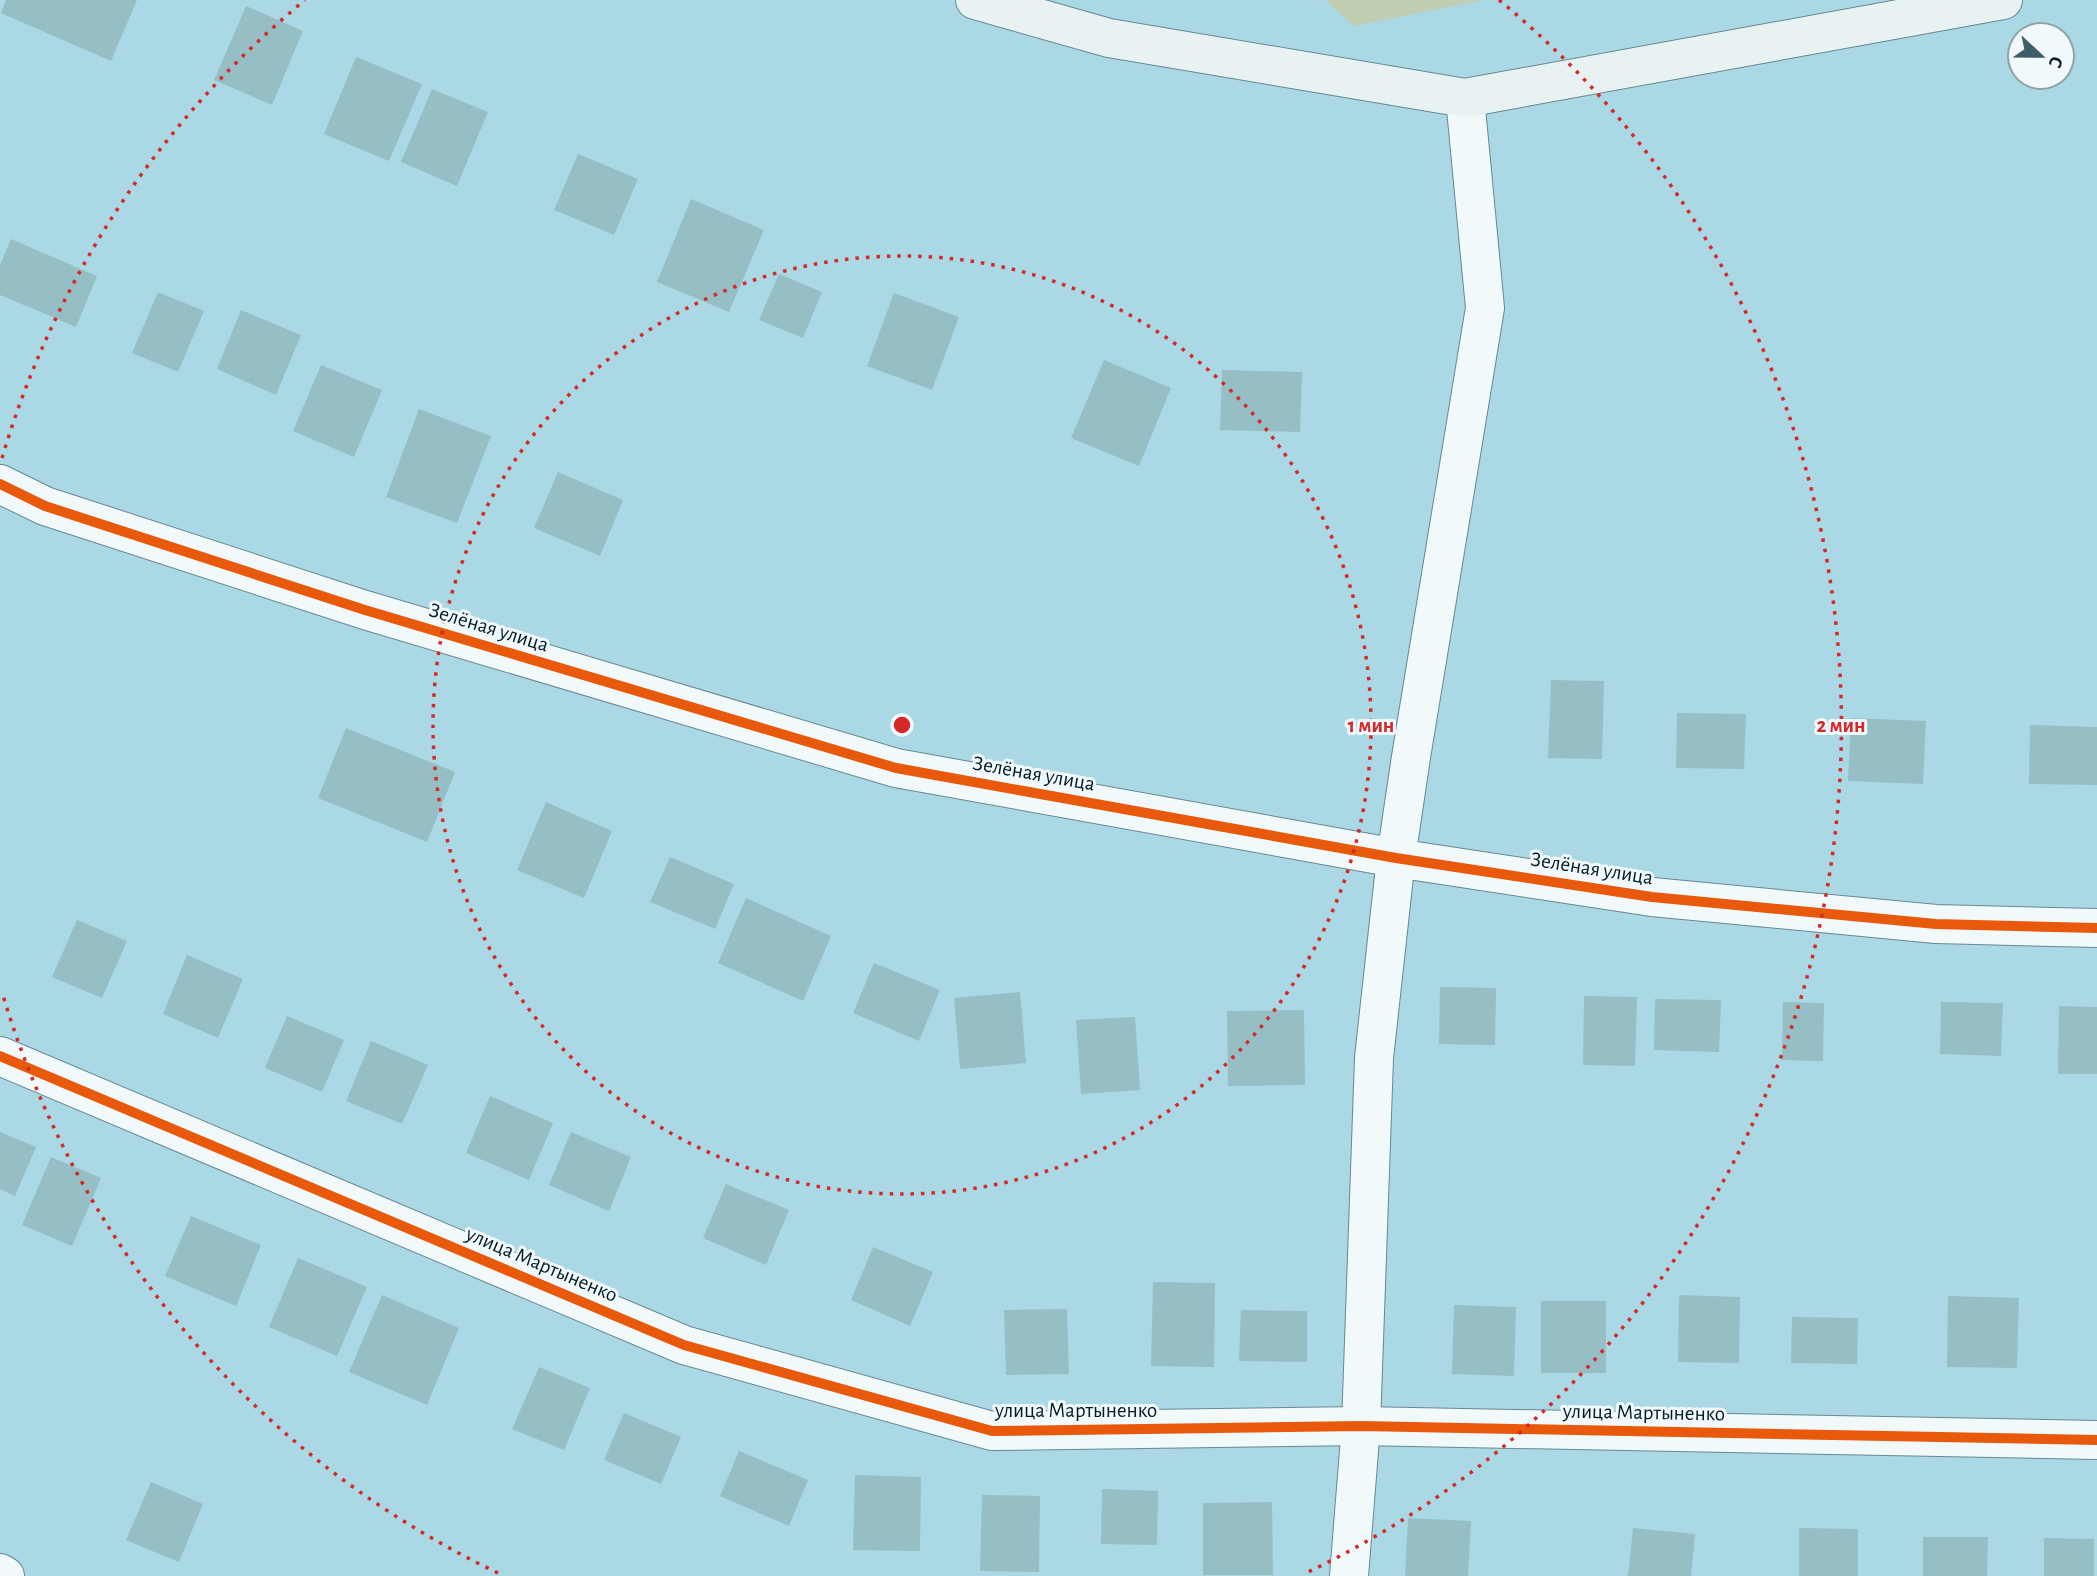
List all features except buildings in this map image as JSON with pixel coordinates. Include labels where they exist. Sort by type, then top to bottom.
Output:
[{"type":"main road","points":[[975,0],[1110,38],[1465,98],[2003,0]]},
{"type":"street","points":[[1349,1576],[1360,1426],[1374,1058],[1396,858],[1485,308],[1465,98]]},
{"type":"street","name":"Зелёная улица","points":[[0,484],[45,506],[365,610],[896,768],[1396,858],[1652,897],[1936,924],[2097,928]]},
{"type":"street","name":"улица Мартыненко","points":[[0,1056],[684,1345],[992,1431],[1360,1426],[2097,1440]]},
{"type":"street","points":[[0,1573],[5,1576]]},
{"type":"green space","points":[[1325,0],[1484,0],[1354,26]]},
{"type":"cycle path","points":[[0,484],[45,506],[365,610],[896,768],[1396,858],[1652,897],[1936,924],[2097,928]]},
{"type":"cycle path","points":[[0,1056],[684,1345],[992,1431],[1361,1426],[2097,1440]]}]
